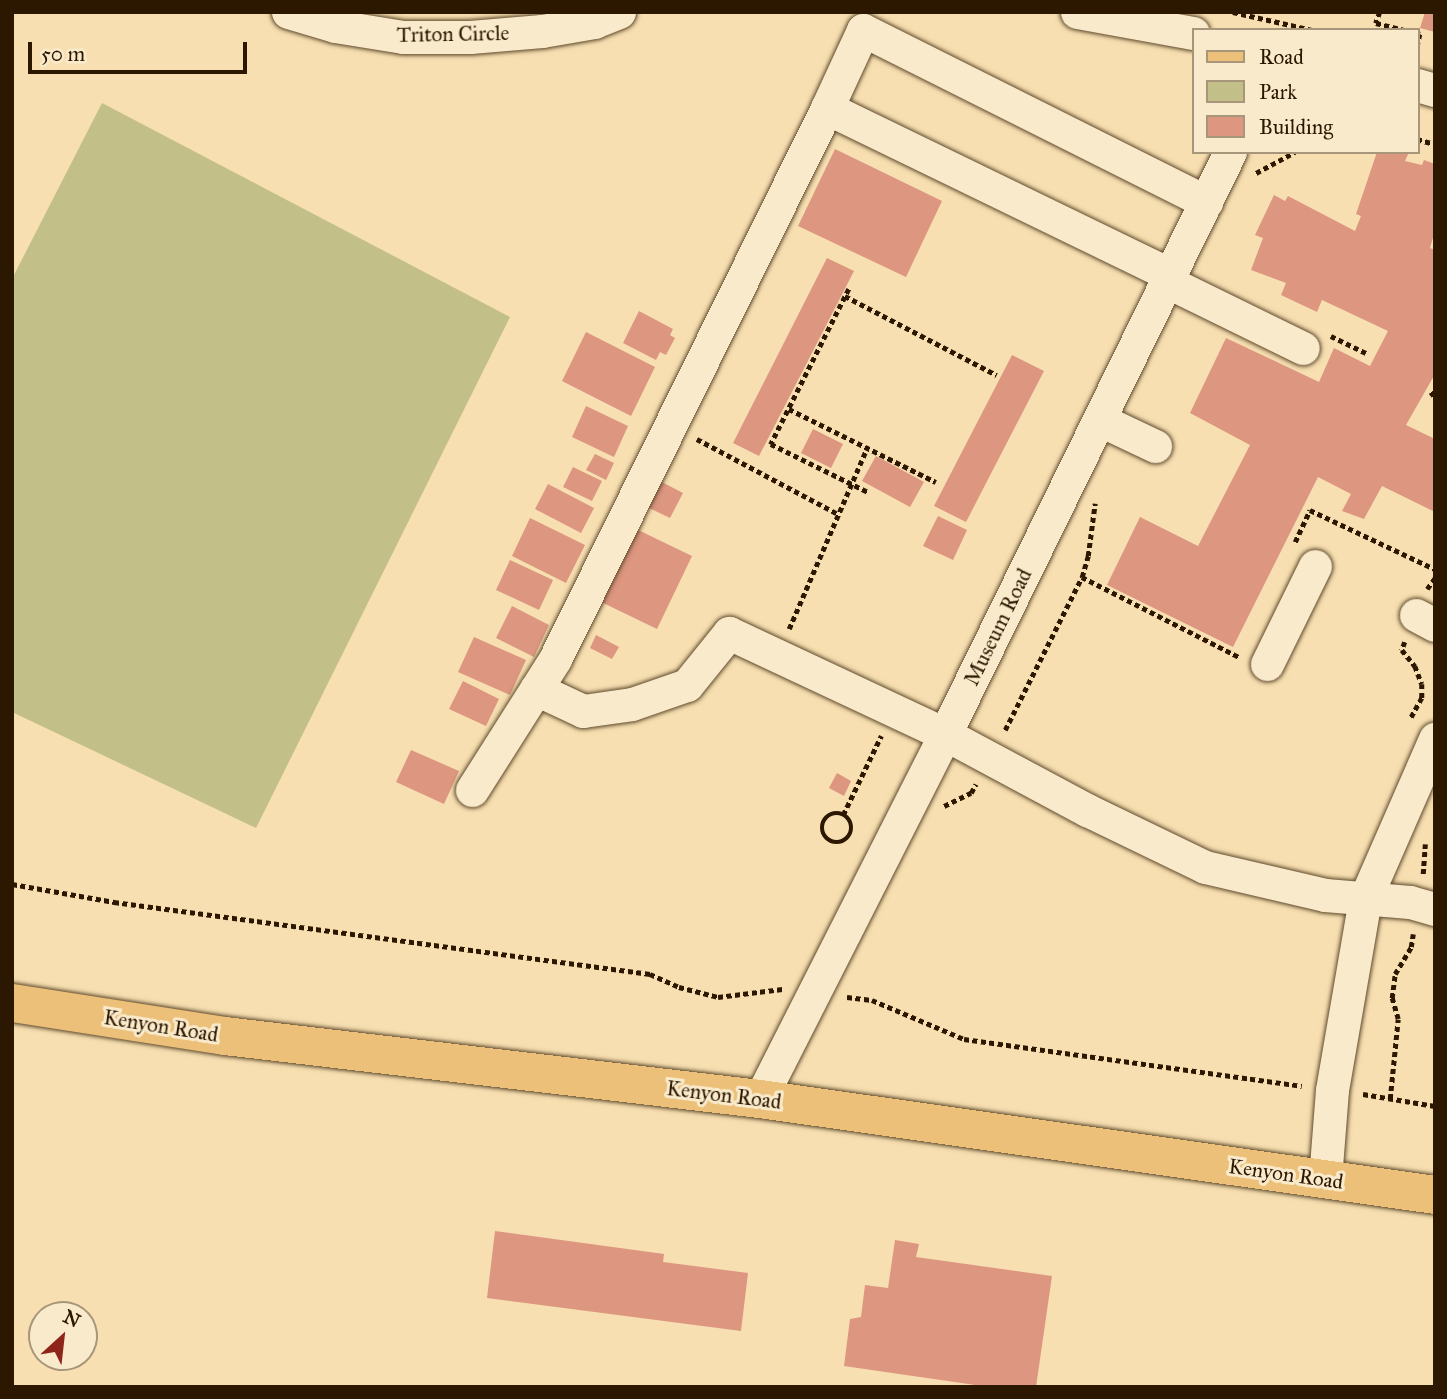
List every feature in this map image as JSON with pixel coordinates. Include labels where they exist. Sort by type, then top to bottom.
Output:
[{"type":"main road","name":"Kenyon Road","points":[[12,1003],[225,1036],[760,1099],[1435,1195]]},
{"type":"street","name":"Triton Circle","points":[[288,12],[335,26],[403,37],[461,25],[542,31],[594,22],[619,12]]},
{"type":"street","points":[[1077,12],[1192,33]]},
{"type":"street","points":[[472,790],[555,659],[863,30],[1206,202]]},
{"type":"street","points":[[827,108],[1170,279],[1316,342]]},
{"type":"street","name":"Museum Road","points":[[760,1099],[829,992],[945,734],[1229,154]]},
{"type":"street","points":[[1100,419],[1155,446]]},
{"type":"street","points":[[1256,654],[1304,556]]},
{"type":"street","points":[[536,689],[583,712],[632,704],[687,685],[729,633],[945,734],[1087,810],[1205,867],[1325,895],[1427,907]]},
{"type":"street","points":[[1325,1179],[1332,1090],[1365,899],[1424,738]]},
{"type":"path","points":[[1233,12],[1303,28]]},
{"type":"path","points":[[1380,12],[1376,23],[1396,28]]},
{"type":"path","points":[[1250,184],[1255,173],[1291,154]]},
{"type":"path","points":[[849,289],[771,444],[870,493]]},
{"type":"path","points":[[845,296],[997,374]]},
{"type":"path","points":[[1316,342],[1366,353]]},
{"type":"path","points":[[789,409],[936,482]]},
{"type":"path","points":[[671,424],[838,514]]},
{"type":"path","points":[[777,656],[867,448]]},
{"type":"path","points":[[942,807],[971,793],[1082,577],[1088,555],[1095,500]]},
{"type":"path","points":[[1304,556],[1310,510],[1435,569]]},
{"type":"path","points":[[1082,577],[1238,657],[1256,654]]},
{"type":"path","points":[[1424,738],[1422,684],[1415,666],[1402,650],[1425,620],[1435,578]]},
{"type":"path","points":[[844,815],[894,710]]},
{"type":"path","points":[[832,814],[844,815],[852,825],[851,835],[839,844],[830,843],[822,835],[823,820],[832,814]]},
{"type":"path","points":[[1390,1098],[1398,1019],[1392,998],[1395,974],[1411,947],[1427,907],[1425,840]]},
{"type":"path","points":[[12,884],[114,902],[650,974],[679,987],[719,997],[782,989],[829,992],[872,1000],[964,1039],[1435,1106]]},
{"type":"path","points":[[829,992],[848,984]]},
{"type":"green space","points":[[102,103],[510,317],[256,828],[12,712],[12,279]]},
{"type":"building","points":[[1425,12],[1435,12],[1435,32],[1420,28]]},
{"type":"building","points":[[835,149],[942,201],[906,277],[798,226]]},
{"type":"building","points":[[1376,154],[1408,154],[1405,161],[1422,165],[1424,160],[1435,164],[1435,231],[1430,248],[1435,250],[1435,374],[1406,425],[1435,439],[1435,512],[1382,486],[1364,519],[1342,511],[1351,494],[1318,477],[1233,647],[1107,585],[1140,517],[1198,546],[1250,445],[1190,413],[1226,338],[1319,382],[1334,348],[1370,366],[1388,331],[1322,300],[1317,312],[1281,295],[1286,283],[1251,270],[1263,238],[1255,235],[1274,195],[1285,201],[1288,196],[1355,231],[1361,216],[1356,214]]},
{"type":"building","points":[[827,258],[854,271],[759,456],[733,443]]},
{"type":"building","points":[[639,311],[673,329],[670,335],[675,338],[666,355],[660,352],[656,360],[623,343]]},
{"type":"building","points":[[586,332],[655,367],[631,416],[562,381]]},
{"type":"building","points":[[1012,355],[1044,371],[966,522],[934,506]]},
{"type":"building","points":[[586,406],[628,426],[614,457],[572,437]]},
{"type":"building","points":[[813,429],[843,444],[831,468],[801,453]]},
{"type":"building","points":[[595,454],[614,463],[606,480],[586,470]]},
{"type":"building","points":[[876,456],[924,482],[910,507],[862,481]]},
{"type":"building","points":[[573,467],[602,481],[592,501],[563,487]]},
{"type":"building","points":[[658,480],[683,493],[670,518],[645,506]]},
{"type":"building","points":[[548,484],[594,508],[581,533],[535,509]]},
{"type":"building","points":[[938,516],[967,530],[953,560],[923,546]]},
{"type":"building","points":[[530,518],[585,545],[566,583],[512,556]]},
{"type":"building","points":[[632,527],[692,556],[657,629],[597,600]]},
{"type":"building","points":[[510,560],[553,580],[539,610],[496,590]]},
{"type":"building","points":[[512,606],[549,625],[534,657],[496,638]]},
{"type":"building","points":[[596,635],[619,647],[612,659],[590,648]]},
{"type":"building","points":[[474,637],[526,660],[510,695],[458,672]]},
{"type":"building","points":[[463,681],[499,699],[486,726],[449,709]]},
{"type":"building","points":[[411,750],[459,771],[444,804],[396,782]]},
{"type":"building","points":[[837,773],[851,781],[844,796],[829,788]]},
{"type":"building","points":[[495,1231],[664,1254],[663,1262],[748,1273],[741,1331],[487,1298]]},
{"type":"building","points":[[895,1240],[919,1244],[916,1257],[1052,1276],[1036,1387],[989,1387],[844,1366],[850,1319],[861,1317],[865,1285],[888,1288]]}]
